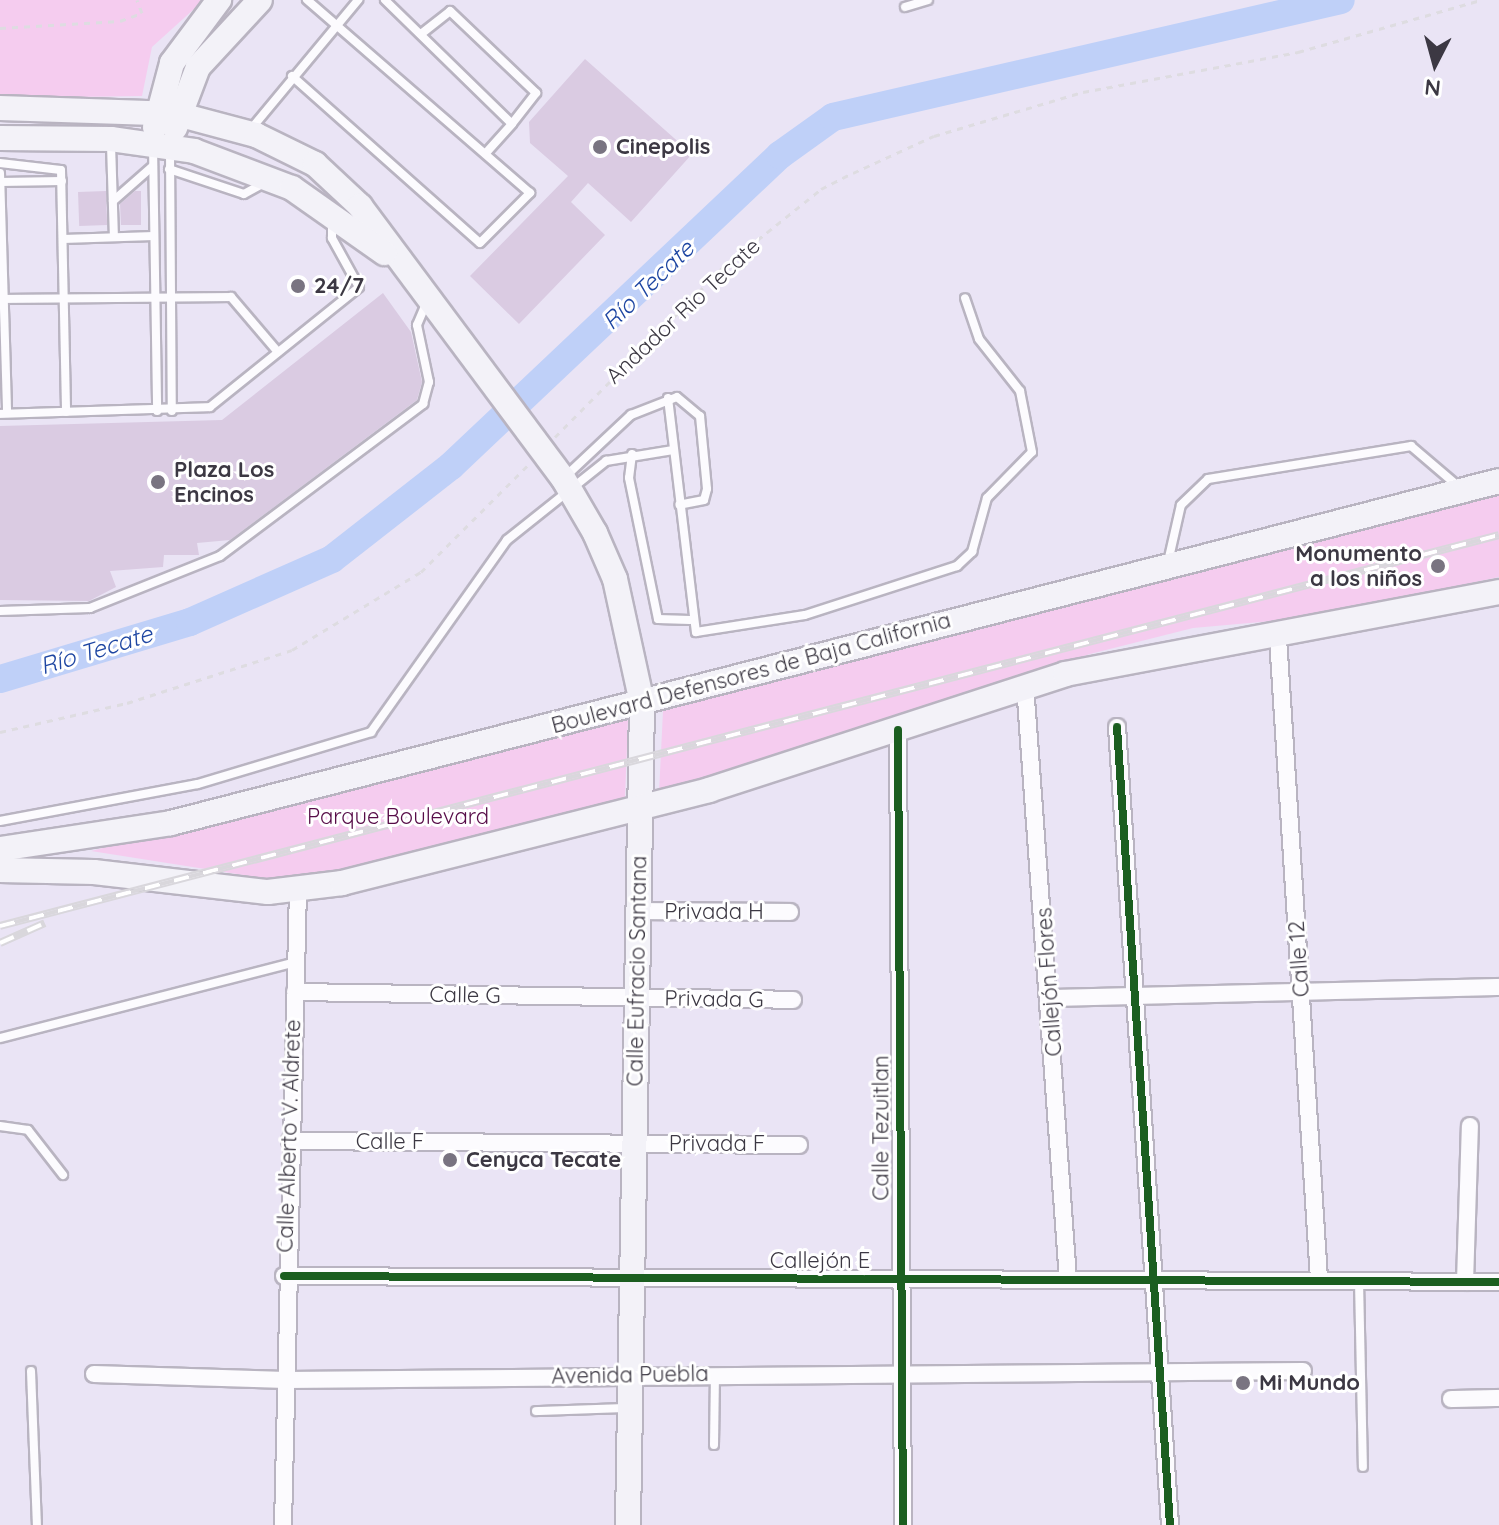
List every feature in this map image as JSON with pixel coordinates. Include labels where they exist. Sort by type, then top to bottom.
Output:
[{"type":"main road","points":[[162,143],[181,45],[219,0]]},
{"type":"main road","points":[[167,113],[198,67],[260,0]]},
{"type":"main road","points":[[0,108],[167,113],[248,133],[315,164],[347,193],[401,267]]},
{"type":"main road","points":[[0,138],[111,139],[162,143],[270,178],[333,214],[401,267]]},
{"type":"main road","name":"Calle Eufracio Santana","points":[[401,267],[566,483],[615,579],[642,703],[628,1525]]},
{"type":"main road","name":"Boulevard Defensores de Baja California","points":[[0,849],[171,823],[1167,564],[1499,481]]},
{"type":"main road","points":[[0,870],[298,890],[642,809],[898,730],[1025,685],[1156,653],[1278,638],[1499,592]]},
{"type":"street","name":"Calle 12","points":[[1278,638],[1319,1279]]},
{"type":"street","name":"Callejón Flores","points":[[1025,685],[1051,998],[1068,1279]]},
{"type":"street","points":[[1117,727],[1141,995],[1165,1369],[1170,1525]]},
{"type":"street","name":"Calle Tezuitlan","points":[[898,730],[903,1525]]},
{"type":"street","name":"Calle Alberto V. Aldrete","points":[[283,1525],[286,1380],[284,1276],[298,890]]},
{"type":"street","name":"Privada H","points":[[638,911],[790,912]]},
{"type":"street","points":[[1051,998],[1499,987]]},
{"type":"street","name":"Calle G","points":[[295,992],[635,997]]},
{"type":"street","name":"Privada G","points":[[635,997],[793,1000]]},
{"type":"street","points":[[1465,1282],[1470,1126]]},
{"type":"street","name":"Calle F","points":[[290,1141],[634,1144]]},
{"type":"street","name":"Privada F","points":[[634,1144],[799,1145]]},
{"type":"street","name":"Callejón E","points":[[284,1276],[1499,1282]]},
{"type":"street","name":"Avenida Puebla","points":[[94,1374],[286,1380],[1165,1369],[1303,1371]]},
{"type":"street","points":[[1451,1399],[1499,1398]]},
{"type":"lane","points":[[292,76],[483,244],[530,190],[307,0]]},
{"type":"lane","points":[[248,133],[292,76],[358,0]]},
{"type":"lane","points":[[385,0],[512,124]]},
{"type":"lane","points":[[905,7],[928,0]]},
{"type":"lane","points":[[421,34],[450,11],[536,93],[486,153]]},
{"type":"lane","points":[[111,139],[114,237]]},
{"type":"lane","points":[[157,411],[153,166],[162,143]]},
{"type":"lane","points":[[162,143],[169,169],[172,411]]},
{"type":"lane","points":[[0,163],[53,164],[62,181],[66,412]]},
{"type":"lane","points":[[113,201],[153,166]]},
{"type":"lane","points":[[169,169],[251,193],[270,178]]},
{"type":"lane","points":[[62,181],[1,179],[4,414],[205,409],[359,287],[332,238],[333,214],[347,193]]},
{"type":"lane","points":[[63,239],[154,236]]},
{"type":"lane","points":[[3,299],[234,298],[278,352]]},
{"type":"lane","points":[[668,398],[690,620],[700,633],[805,615],[966,559],[987,498],[1032,452],[1020,391],[979,339],[965,298]]},
{"type":"lane","points":[[0,611],[90,608],[220,556],[423,404],[429,382],[417,325],[428,301]]},
{"type":"lane","points":[[0,821],[198,784],[371,732],[494,556],[631,415],[668,398],[689,400],[700,416],[707,497],[679,505]]},
{"type":"lane","points":[[1167,564],[1181,505],[1208,479],[1411,446],[1462,491]]},
{"type":"lane","points":[[566,483],[606,461],[632,454],[673,450]]},
{"type":"lane","points":[[632,454],[629,478],[658,619],[690,620]]},
{"type":"lane","points":[[0,1038],[295,962]]},
{"type":"lane","points":[[0,1126],[28,1130],[63,1175]]},
{"type":"lane","points":[[1359,1280],[1363,1467]]},
{"type":"lane","points":[[31,1371],[37,1525]]},
{"type":"lane","points":[[714,1445],[715,1374]]},
{"type":"lane","points":[[536,1411],[629,1408]]},
{"type":"path","points":[[0,28],[120,21],[142,13],[137,0]]},
{"type":"green space","points":[[0,0],[204,0],[152,47],[142,96],[0,98]]},
{"type":"green space","points":[[1499,491],[1499,577],[1307,618],[1193,628],[1090,654],[922,709],[880,736],[659,793],[663,711]]},
{"type":"green space","name":"Parque Boulevard","points":[[628,718],[625,798],[407,858],[281,881],[91,851]]},
{"type":"building","points":[[585,59],[692,154],[631,222],[588,183],[571,202],[605,235],[519,324],[470,276],[568,176],[530,143],[529,122]]},
{"type":"building","points":[[106,191],[107,225],[79,226],[78,192]]},
{"type":"building","points":[[135,191],[141,191],[141,225],[121,225],[120,204]]},
{"type":"building","name":"Plaza Los Encinos","points":[[383,293],[411,332],[422,382],[417,400],[230,540],[197,543],[199,555],[164,555],[163,567],[110,571],[116,587],[89,601],[0,600],[0,426],[222,420]]},
{"type":"waterway","name":"Río Tecate","points":[[0,679],[190,622],[332,559],[451,466],[780,155],[833,117],[1341,0]]},
{"type":"railway","points":[[0,926],[1499,535]]},
{"type":"railway","points":[[0,943],[45,923]]},
{"type":"cycle path","points":[[1117,727],[1170,1525]]},
{"type":"cycle path","points":[[898,730],[903,1525]]},
{"type":"cycle path","points":[[284,1276],[1499,1282]]},
{"type":"place","name":"Cinepolis","points":[[600,147]]},
{"type":"place","name":"24/7","points":[[298,286]]},
{"type":"place","name":"Plaza Los Encinos","points":[[158,482]]},
{"type":"place","name":"Monumento a los niños","points":[[1438,566]]},
{"type":"place","name":"Cenyca Tecate","points":[[450,1160]]},
{"type":"place","name":"Mi Mundo","points":[[1243,1383]]}]
